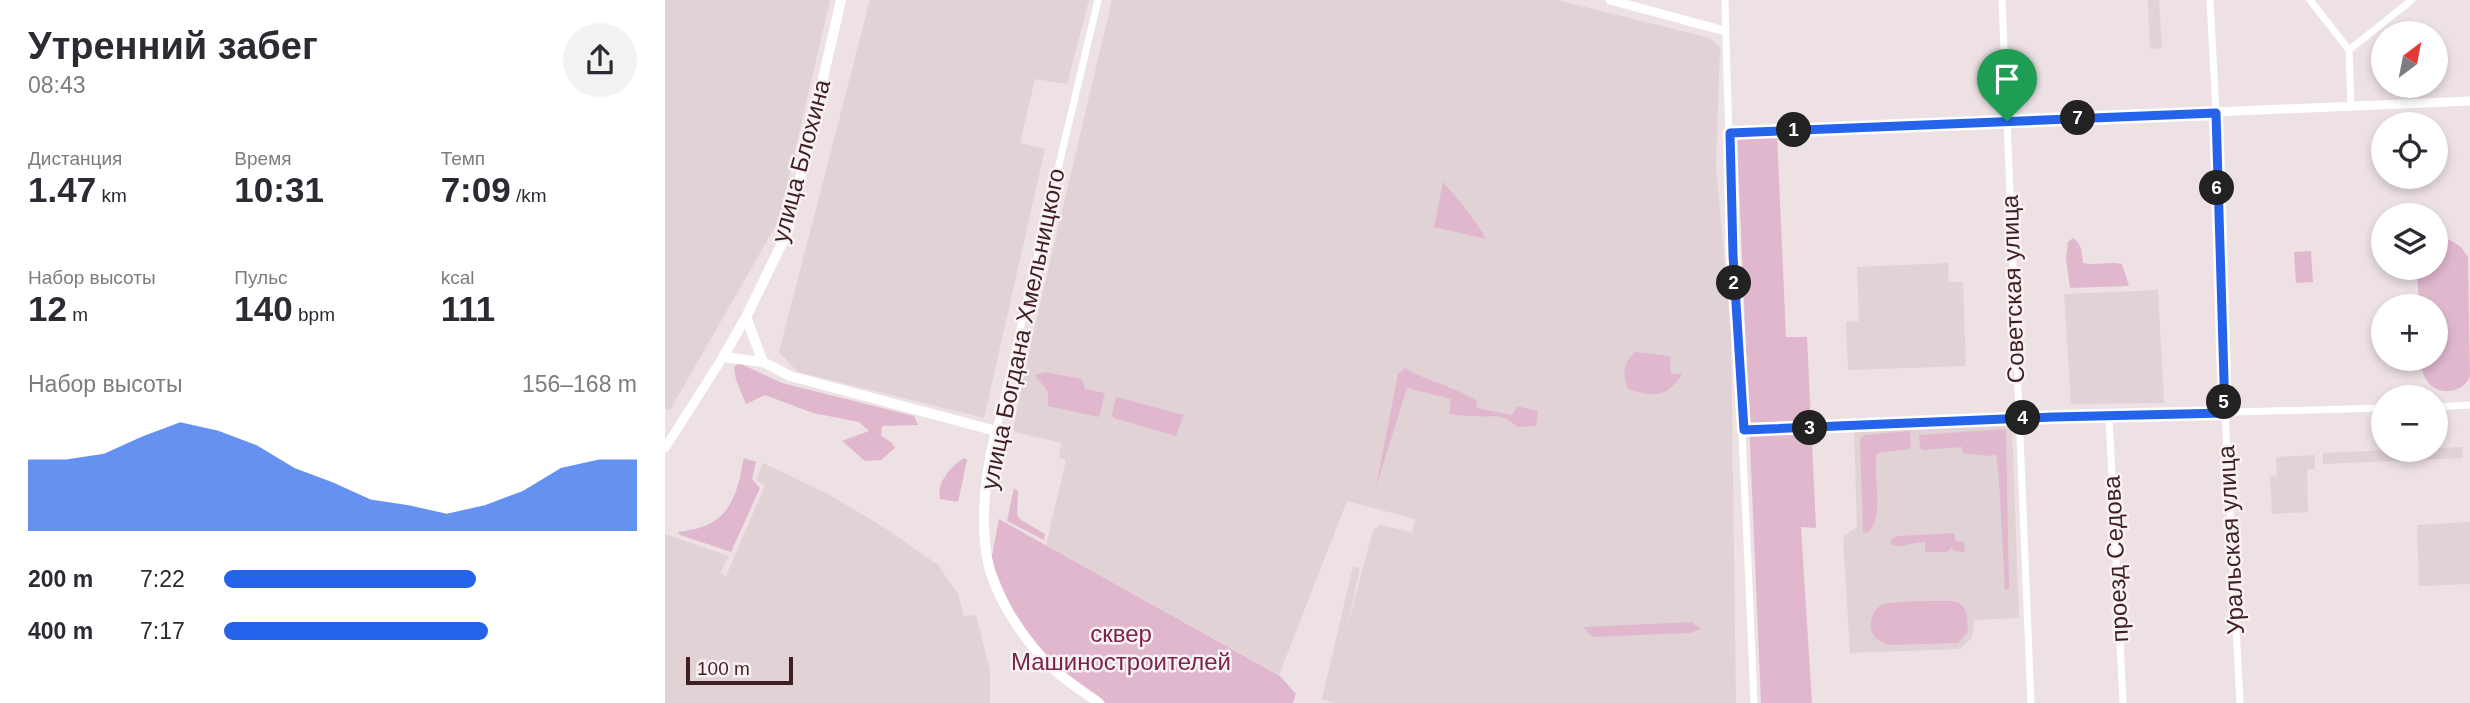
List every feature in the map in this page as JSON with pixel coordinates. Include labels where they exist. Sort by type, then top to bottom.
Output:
[{"type":"main road","name":"улица Блохина","points":[[723,357],[746,317],[788,231],[841,0]]},
{"type":"main road","points":[[746,317],[763,362]]},
{"type":"main road","points":[[723,357],[763,362],[790,376],[996,430]]},
{"type":"main road","name":"улица Богдана Хмельницкого","points":[[996,430],[990,459],[985,516],[988,559],[1000,594],[1019,628],[1046,662],[1099,703]]},
{"type":"street","name":"улица Богдана Хмельницкого","points":[[996,430],[1098,0]]},
{"type":"street","points":[[1611,0],[1725,31]]},
{"type":"street","points":[[1725,0],[1733,255],[1744,430],[1754,703]]},
{"type":"street","name":"Советская улица","points":[[2002,0],[2031,703]]},
{"type":"street","name":"Уральская улица","points":[[2210,0],[2225,413],[2240,703]]},
{"type":"street","points":[[2309,0],[2349,50],[2351,106]]},
{"type":"street","points":[[2349,50],[2412,0]]},
{"type":"street","points":[[1730,133],[2470,101]]},
{"type":"street","name":"улица Блохина","points":[[665,448],[723,357]]},
{"type":"street","points":[[2448,406],[2470,405]]},
{"type":"street","points":[[1744,430],[2371,408]]},
{"type":"street","name":"проезд Седова","points":[[2109,416],[2123,703]]},
{"type":"shaded area","points":[[665,0],[830,0],[779,220],[670,410],[665,408]]},
{"type":"shaded area","points":[[870,0],[1089,0],[1067,84],[1035,79],[1020,143],[1045,149],[984,418],[798,372],[779,352]]},
{"type":"shaded area","points":[[1112,0],[1557,0],[1710,38],[1720,47],[1716,166],[1731,334],[1736,703],[1334,703],[1322,699],[1353,566],[1360,568],[1346,632],[1373,530],[1380,525],[1412,532],[1415,519],[1347,501],[1279,675],[1046,545],[1066,460],[1059,457],[1061,443],[1015,432],[1014,426],[1028,355]]},
{"type":"shaded area","points":[[2148,0],[2159,0],[2162,48],[2150,49]]},
{"type":"shaded area","points":[[1948,263],[1949,282],[1963,282],[1966,366],[1848,370],[1846,322],[1859,321],[1857,267]]},
{"type":"shaded area","points":[[2158,290],[2164,403],[2071,404],[2064,294]]},
{"type":"shaded area","points":[[2012,424],[2019,618],[1974,620],[1972,637],[1960,649],[1850,653],[1843,536],[1857,527],[1854,428]]},
{"type":"shaded area","points":[[2462,447],[2463,458],[2448,459],[2448,448]]},
{"type":"shaded area","points":[[2371,451],[2371,462],[2323,464],[2323,453]]},
{"type":"shaded area","points":[[2315,455],[2315,469],[2307,469],[2308,512],[2272,514],[2270,476],[2277,475],[2276,457]]},
{"type":"shaded area","points":[[763,463],[828,494],[885,528],[938,565],[958,594],[964,616],[976,615],[990,672],[990,703],[665,703],[665,534],[729,556],[720,573],[726,576],[765,485],[756,480]]},
{"type":"shaded area","points":[[2470,522],[2470,584],[2419,586],[2417,525]]},
{"type":"green space","points":[[1777,134],[1786,337],[1807,337],[1816,528],[1801,527],[1812,703],[1761,703],[1737,137]]},
{"type":"green space","points":[[1443,182],[1472,217],[1486,239],[1434,227]]},
{"type":"green space","points":[[2073,238],[2080,246],[2083,263],[2122,264],[2129,286],[2070,288],[2066,258],[2068,242]]},
{"type":"green space","points":[[2448,240],[2461,247],[2468,257],[2470,376],[2462,386],[2450,391],[2448,385],[2431,385],[2423,371],[2448,371],[2448,294],[2418,294],[2418,280],[2448,280]]},
{"type":"green space","points":[[2311,251],[2313,282],[2296,283],[2294,252]]},
{"type":"green space","points":[[1635,352],[1670,356],[1671,374],[1682,374],[1670,388],[1658,394],[1645,394],[1628,389],[1625,369]]},
{"type":"green space","points":[[739,363],[782,383],[914,416],[918,425],[882,426],[881,436],[895,448],[881,460],[865,461],[842,441],[869,431],[859,422],[813,413],[765,395],[746,404],[736,380],[734,367]]},
{"type":"green space","points":[[1405,368],[1476,400],[1477,408],[1512,415],[1517,406],[1538,411],[1536,426],[1517,427],[1507,419],[1497,416],[1449,414],[1451,399],[1407,388],[1376,487],[1398,374]]},
{"type":"green space","points":[[1045,372],[1082,379],[1085,389],[1105,393],[1099,417],[1048,406],[1048,392],[1035,375]]},
{"type":"green space","points":[[1116,397],[1184,415],[1176,436],[1114,418],[1112,415]]},
{"type":"green space","points":[[2006,429],[2009,589],[2005,590],[1996,454],[1989,456],[1963,453],[1962,447],[1923,450],[1920,448],[1919,435]]},
{"type":"green space","points":[[1910,431],[1909,449],[1877,453],[1876,518],[1873,527],[1867,533],[1863,532],[1860,439],[1864,435]]},
{"type":"green space","points":[[744,458],[756,462],[752,479],[760,488],[731,552],[680,535],[678,532],[709,524],[729,506],[739,482]]},
{"type":"green space","points":[[964,458],[967,460],[958,502],[940,499],[942,481]]},
{"type":"green space","points":[[1014,488],[1018,491],[1017,515],[1045,534],[1044,540],[1007,521]]},
{"type":"green space","name":"сквер Машиностроителей","points":[[999,519],[1280,676],[1296,694],[1293,703],[1106,703],[1069,677],[1031,639],[1013,612],[991,561]]},
{"type":"green space","points":[[1954,533],[1956,541],[1964,542],[1965,552],[1954,551],[1952,547],[1947,552],[1925,552],[1925,542],[1899,546],[1891,544],[1891,539],[1898,536]]},
{"type":"green space","points":[[1952,601],[1962,605],[1967,616],[1968,632],[1958,643],[1888,645],[1872,633],[1873,614],[1885,604]]},
{"type":"green space","points":[[1692,622],[1701,629],[1690,633],[1592,637],[1583,627]]},
{"type":"route","points":[[2216,113],[2218,251],[2225,413],[1744,430],[1733,255],[1730,133],[2007,121],[2216,113]]}]
